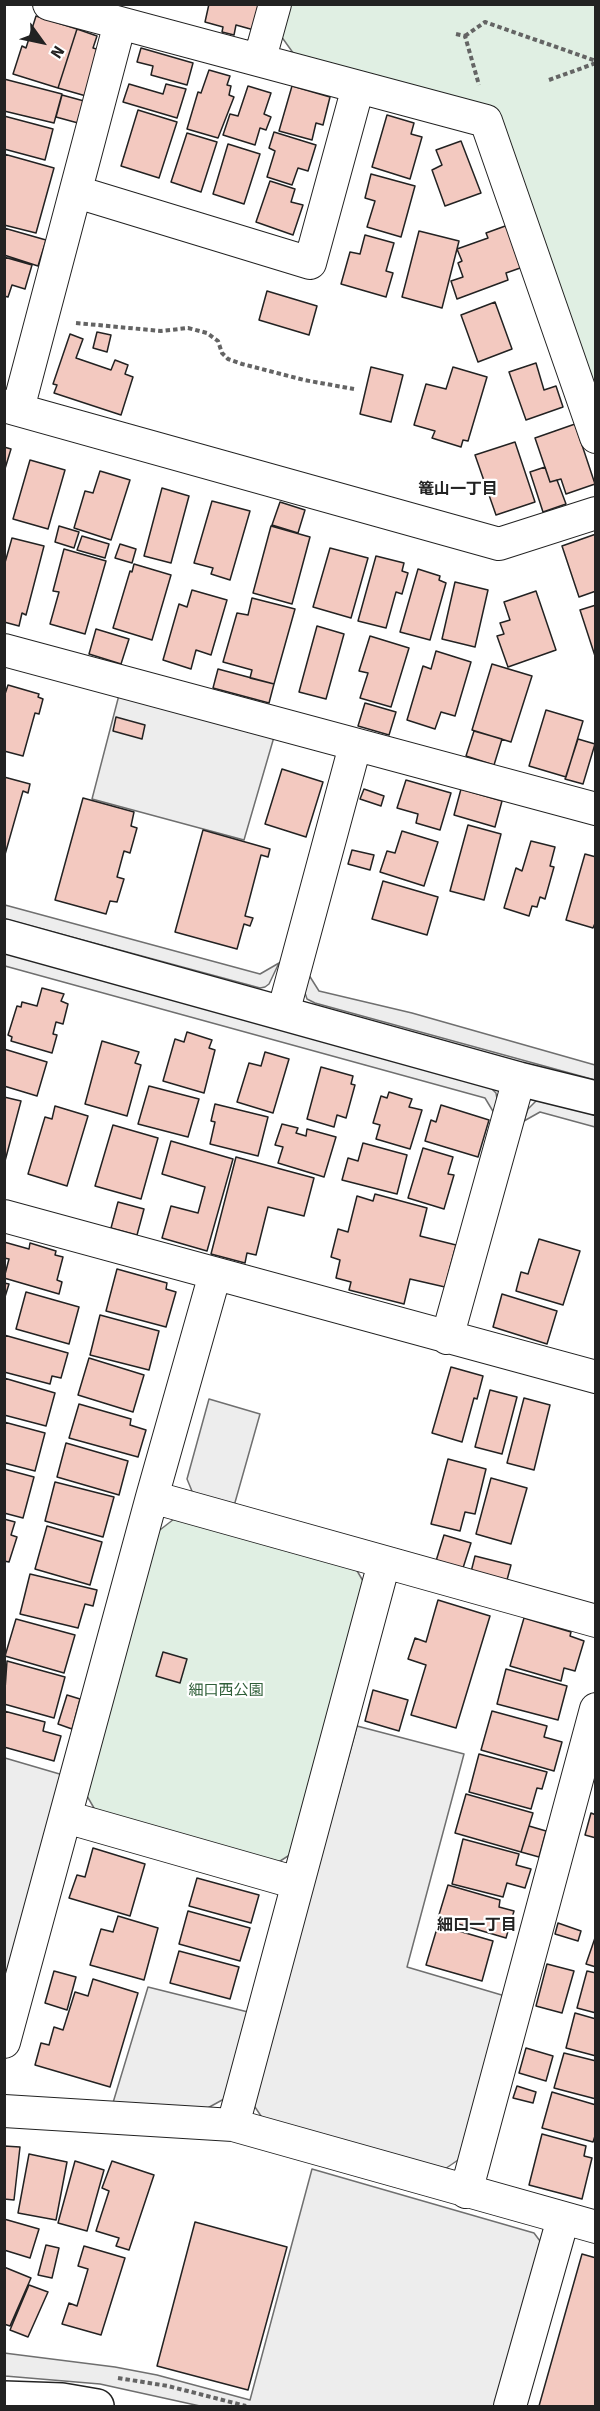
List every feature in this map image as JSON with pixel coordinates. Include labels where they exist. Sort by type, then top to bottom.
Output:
[{"type":"street","points":[[49,4],[486,121],[596,437]]},
{"type":"street","points":[[263,60],[260,58],[275,4]]},
{"type":"street","points":[[120,23],[77,192],[11,407],[499,544],[596,513]]},
{"type":"street","points":[[77,192],[310,263],[357,87]]},
{"type":"street","points":[[4,650],[596,810]]},
{"type":"street","points":[[283,1013],[354,746]]},
{"type":"street","points":[[4,936],[519,1079],[596,1098]]},
{"type":"street","points":[[447,1338],[519,1079]]},
{"type":"street","points":[[4,1216],[596,1377]]},
{"type":"street","points":[[4,2042],[215,1274]]},
{"type":"street","points":[[152,1497],[596,1621]]},
{"type":"street","points":[[233,2125],[384,1563]]},
{"type":"street","points":[[466,2192],[596,1709]]},
{"type":"street","points":[[66,1817],[297,1883]]},
{"type":"street","points":[[4,2111],[233,2125],[596,2228]]},
{"type":"street","points":[[510,2406],[563,2219]]},
{"type":"street","points":[[4,2398],[62,2400],[97,2406]]},
{"type":"path","points":[[456,34],[465,36],[485,22],[596,62]]},
{"type":"path","points":[[465,36],[485,106],[486,121]]},
{"type":"path","points":[[549,80],[596,62]]},
{"type":"path","points":[[82,325],[161,332],[188,328],[207,333],[218,341],[222,353],[235,362],[304,380],[354,389]]},
{"type":"path","points":[[113,2377],[168,2386],[246,2406]]},
{"type":"green space","points":[[290,5],[595,5],[595,396],[498,110],[296,57],[281,36]]},
{"type":"green space","name":"細口西公園","points":[[174,1519],[356,1569],[366,1586],[296,1851],[277,1863],[98,1815],[87,1796],[156,1533]]},
{"type":"shaded area","points":[[119,695],[274,737],[244,840],[92,799]]},
{"type":"shaded area","points":[[5,905],[260,974],[279,963],[269,984],[260,988],[5,919]]},
{"type":"shaded area","points":[[4,953],[491,1088],[496,1093],[497,1099],[494,1113],[485,1098],[5,966]]},
{"type":"shaded area","points":[[307,972],[319,991],[412,1013],[595,1065],[595,1080],[315,1003],[307,999],[305,993]]},
{"type":"shaded area","points":[[536,1101],[550,1102],[595,1115],[595,1127],[540,1112],[524,1121],[528,1109]]},
{"type":"shaded area","points":[[209,1399],[260,1414],[234,1506],[194,1496],[187,1479]]},
{"type":"shaded area","points":[[357,1726],[464,1754],[407,1967],[505,1996],[461,2158],[442,2171],[265,2122],[253,2104]]},
{"type":"shaded area","points":[[5,1758],[63,1775],[5,1990]]},
{"type":"shaded area","points":[[148,1987],[248,2012],[224,2099],[204,2110],[112,2106]]},
{"type":"shaded area","points":[[312,2169],[534,2233],[543,2245],[499,2406],[200,2406],[100,2384],[5,2376],[4,2353],[115,2367],[157,2375],[250,2400]]},
{"type":"building","points":[[209,4],[261,4],[254,30],[236,25],[234,35],[222,32],[223,27],[205,22]]},
{"type":"building","points":[[36,16],[77,29],[58,88],[13,74],[22,46],[26,48]]},
{"type":"building","points":[[77,29],[97,36],[93,48],[100,50],[86,96],[58,88]]},
{"type":"building","points":[[141,48],[193,63],[187,85],[151,75],[153,66],[137,62]]},
{"type":"building","points":[[209,70],[230,76],[227,85],[231,86],[229,95],[234,97],[218,138],[187,129],[198,92],[201,93]]},
{"type":"building","points":[[4,79],[62,94],[54,123],[4,111]]},
{"type":"building","points":[[129,84],[163,94],[166,84],[186,89],[177,118],[123,102]]},
{"type":"building","points":[[248,86],[271,93],[264,114],[271,117],[266,130],[260,128],[255,145],[223,135],[230,114],[238,116]]},
{"type":"building","points":[[292,86],[330,97],[323,125],[316,123],[312,140],[279,131]]},
{"type":"building","points":[[62,95],[84,101],[78,123],[56,117]]},
{"type":"building","points":[[138,110],[177,122],[159,178],[121,166]]},
{"type":"building","points":[[387,115],[414,123],[411,134],[422,137],[410,179],[372,167]]},
{"type":"building","points":[[4,116],[53,129],[45,160],[4,149]]},
{"type":"building","points":[[274,132],[316,145],[308,171],[298,168],[292,185],[267,177],[275,151],[269,148]]},
{"type":"building","points":[[187,133],[217,142],[201,192],[171,182]]},
{"type":"building","points":[[461,141],[481,193],[445,206],[432,170],[442,165],[436,150]]},
{"type":"building","points":[[228,144],[260,154],[244,204],[213,194]]},
{"type":"building","points":[[4,154],[54,168],[36,233],[4,225]]},
{"type":"building","points":[[371,174],[415,186],[401,237],[367,227],[375,201],[365,198]]},
{"type":"building","points":[[270,181],[295,189],[291,202],[303,205],[293,235],[256,222]]},
{"type":"building","points":[[508,225],[523,267],[506,273],[508,280],[457,299],[451,281],[463,277],[458,263],[462,261],[457,249],[488,238],[486,233]]},
{"type":"building","points":[[4,228],[46,240],[38,266],[4,255]]},
{"type":"building","points":[[419,231],[459,241],[442,308],[402,297]]},
{"type":"building","points":[[365,235],[394,243],[386,271],[393,273],[386,297],[341,284],[350,252],[360,254]]},
{"type":"building","points":[[4,257],[32,265],[25,289],[12,285],[8,297],[4,296]]},
{"type":"building","points":[[267,291],[317,306],[309,335],[259,320]]},
{"type":"building","points":[[495,302],[512,349],[478,362],[461,315]]},
{"type":"building","points":[[97,332],[111,335],[107,352],[93,348]]},
{"type":"building","points":[[70,334],[83,339],[76,358],[111,370],[115,360],[128,365],[125,374],[133,377],[121,415],[54,393],[57,385],[53,384]]},
{"type":"building","points":[[536,363],[544,390],[556,386],[563,407],[526,420],[509,372]]},
{"type":"building","points":[[371,367],[403,375],[391,422],[360,414]]},
{"type":"building","points":[[453,367],[487,377],[468,441],[463,440],[461,447],[432,438],[435,431],[414,425],[426,384],[446,389]]},
{"type":"building","points":[[575,424],[595,484],[566,494],[561,479],[550,482],[535,438]]},
{"type":"building","points":[[515,442],[535,502],[496,515],[475,455]]},
{"type":"building","points":[[4,447],[11,449],[4,472]]},
{"type":"building","points":[[30,460],[65,470],[48,529],[13,519]]},
{"type":"building","points":[[545,467],[550,482],[557,480],[566,504],[543,512],[530,472]]},
{"type":"building","points":[[100,471],[130,480],[111,540],[74,528],[85,491],[93,493]]},
{"type":"building","points":[[162,488],[189,496],[171,563],[144,556]]},
{"type":"building","points":[[212,501],[250,511],[230,580],[211,574],[213,568],[194,563]]},
{"type":"building","points":[[280,502],[305,510],[298,533],[272,525]]},
{"type":"building","points":[[59,526],[79,532],[74,548],[55,542]]},
{"type":"building","points":[[271,526],[310,537],[292,604],[253,593]]},
{"type":"building","points":[[596,534],[596,591],[579,597],[562,546]]},
{"type":"building","points":[[82,536],[109,544],[105,558],[77,550]]},
{"type":"building","points":[[12,538],[44,546],[26,615],[22,613],[19,626],[4,622],[4,566]]},
{"type":"building","points":[[120,544],[136,549],[132,563],[115,558]]},
{"type":"building","points":[[330,548],[368,558],[351,618],[313,607]]},
{"type":"building","points":[[64,549],[106,561],[85,634],[50,624],[59,592],[53,591]]},
{"type":"building","points":[[376,556],[404,563],[402,571],[408,573],[402,594],[396,592],[386,628],[358,621]]},
{"type":"building","points":[[134,564],[171,575],[152,640],[113,628]]},
{"type":"building","points":[[418,569],[440,576],[439,580],[446,583],[430,640],[400,632]]},
{"type":"building","points":[[455,582],[488,590],[475,647],[442,639]]},
{"type":"building","points":[[192,590],[227,600],[211,655],[196,650],[191,669],[163,660],[179,604],[187,607]]},
{"type":"building","points":[[536,591],[556,650],[508,667],[497,636],[504,634],[500,623],[510,620],[504,602]]},
{"type":"building","points":[[252,598],[295,609],[274,684],[250,678],[252,670],[223,662],[237,613],[248,615]]},
{"type":"building","points":[[596,605],[596,656],[595,656],[580,610]]},
{"type":"building","points":[[317,626],[344,634],[326,699],[299,692]]},
{"type":"building","points":[[96,629],[129,639],[121,664],[89,654]]},
{"type":"building","points":[[370,636],[409,648],[391,707],[360,698],[368,673],[359,671]]},
{"type":"building","points":[[436,651],[471,662],[455,716],[441,712],[435,729],[407,720],[423,666],[431,669]]},
{"type":"building","points":[[492,664],[532,676],[511,742],[472,730]]},
{"type":"building","points":[[218,669],[274,684],[269,703],[213,688]]},
{"type":"building","points":[[8,685],[39,694],[38,697],[43,699],[39,714],[35,713],[23,756],[4,751],[4,697]]},
{"type":"building","points":[[365,703],[396,712],[389,735],[358,726]]},
{"type":"building","points":[[546,710],[583,721],[566,777],[529,766]]},
{"type":"building","points":[[116,717],[145,725],[142,739],[113,731]]},
{"type":"building","points":[[474,731],[502,739],[494,765],[466,756]]},
{"type":"building","points":[[578,739],[595,744],[583,784],[565,779]]},
{"type":"building","points":[[282,769],[323,782],[306,837],[265,824]]},
{"type":"building","points":[[4,777],[30,784],[28,793],[23,791],[4,858]]},
{"type":"building","points":[[406,780],[451,793],[440,830],[416,823],[418,814],[397,808]]},
{"type":"building","points":[[364,789],[384,796],[381,806],[360,799]]},
{"type":"building","points":[[461,789],[502,801],[495,827],[454,815]]},
{"type":"building","points":[[83,798],[134,812],[131,826],[137,828],[130,853],[124,851],[117,877],[124,879],[117,902],[110,901],[106,914],[55,900]]},
{"type":"building","points":[[468,825],[501,834],[484,900],[450,891]]},
{"type":"building","points":[[203,830],[270,849],[268,857],[261,855],[245,916],[253,918],[250,926],[244,924],[237,949],[175,932]]},
{"type":"building","points":[[402,831],[438,842],[424,886],[380,872],[387,851],[395,853]]},
{"type":"building","points":[[531,841],[555,847],[550,866],[554,867],[545,899],[540,897],[537,907],[532,906],[529,916],[504,908],[516,868],[522,871]]},
{"type":"building","points":[[352,850],[374,855],[370,870],[348,864]]},
{"type":"building","points":[[585,854],[596,857],[596,921],[593,928],[566,920]]},
{"type":"building","points":[[383,881],[438,897],[427,935],[372,919]]},
{"type":"building","points":[[42,988],[64,994],[61,1001],[68,1004],[63,1024],[56,1022],[53,1034],[57,1035],[52,1053],[11,1041],[12,1037],[8,1035],[17,1006],[21,1007],[22,1002],[37,1006]]},
{"type":"building","points":[[187,1032],[212,1040],[209,1048],[215,1050],[204,1093],[163,1081],[175,1039],[184,1042]]},
{"type":"building","points":[[102,1041],[139,1052],[135,1063],[141,1065],[127,1116],[85,1104]]},
{"type":"building","points":[[4,1049],[47,1062],[37,1096],[4,1086]]},
{"type":"building","points":[[265,1052],[289,1059],[273,1113],[237,1102],[249,1063],[261,1066]]},
{"type":"building","points":[[321,1067],[353,1076],[351,1084],[355,1085],[346,1118],[337,1115],[334,1127],[307,1119]]},
{"type":"building","points":[[149,1086],[199,1099],[188,1137],[138,1124]]},
{"type":"building","points":[[389,1092],[412,1099],[409,1107],[422,1110],[410,1149],[376,1139],[380,1125],[373,1123],[381,1096],[387,1098]]},
{"type":"building","points":[[4,1097],[21,1101],[5,1161],[4,1161]]},
{"type":"building","points":[[215,1104],[268,1117],[258,1156],[210,1144],[215,1122],[211,1121]]},
{"type":"building","points":[[441,1105],[489,1120],[478,1157],[425,1141],[431,1120],[436,1122]]},
{"type":"building","points":[[55,1106],[88,1116],[67,1186],[28,1174],[45,1117],[52,1119]]},
{"type":"building","points":[[282,1124],[298,1128],[296,1133],[306,1136],[307,1129],[336,1137],[324,1177],[278,1163],[283,1147],[275,1145]]},
{"type":"building","points":[[113,1125],[158,1138],[141,1199],[95,1186]]},
{"type":"building","points":[[171,1141],[233,1159],[207,1251],[162,1238],[171,1206],[198,1213],[205,1187],[162,1174]]},
{"type":"building","points":[[363,1143],[407,1155],[397,1194],[342,1180],[348,1158],[358,1161]]},
{"type":"building","points":[[423,1148],[453,1157],[448,1174],[454,1175],[444,1209],[408,1198]]},
{"type":"building","points":[[236,1157],[314,1178],[304,1216],[268,1207],[256,1255],[247,1253],[245,1263],[211,1254]]},
{"type":"building","points":[[375,1194],[427,1208],[420,1236],[456,1245],[445,1287],[410,1279],[404,1304],[349,1290],[351,1282],[336,1278],[340,1260],[331,1257],[338,1229],[348,1232],[357,1196],[373,1201]]},
{"type":"building","points":[[118,1202],[144,1209],[137,1235],[111,1228]]},
{"type":"building","points":[[539,1239],[580,1251],[563,1305],[516,1291],[521,1272],[528,1274]]},
{"type":"building","points":[[4,1242],[29,1249],[30,1243],[56,1251],[55,1255],[63,1257],[57,1280],[62,1282],[59,1294],[4,1278],[9,1259],[4,1258]]},
{"type":"building","points":[[117,1269],[167,1283],[166,1289],[176,1292],[166,1327],[106,1311]]},
{"type":"building","points":[[4,1283],[9,1284],[4,1300]]},
{"type":"building","points":[[26,1292],[79,1307],[69,1344],[16,1329]]},
{"type":"building","points":[[502,1294],[557,1311],[547,1344],[493,1327]]},
{"type":"building","points":[[100,1315],[159,1331],[149,1370],[90,1355]]},
{"type":"building","points":[[4,1335],[68,1353],[61,1378],[52,1376],[50,1384],[4,1372]]},
{"type":"building","points":[[89,1358],[144,1375],[133,1412],[78,1395]]},
{"type":"building","points":[[451,1367],[483,1376],[477,1399],[474,1398],[462,1442],[432,1433]]},
{"type":"building","points":[[4,1378],[55,1393],[46,1426],[4,1415]]},
{"type":"building","points":[[490,1390],[517,1397],[502,1454],[475,1447]]},
{"type":"building","points":[[524,1398],[550,1405],[534,1470],[507,1463]]},
{"type":"building","points":[[79,1404],[131,1419],[130,1425],[146,1430],[138,1457],[69,1438]]},
{"type":"building","points":[[4,1422],[45,1433],[35,1471],[4,1463]]},
{"type":"building","points":[[66,1443],[128,1461],[119,1495],[57,1477]]},
{"type":"building","points":[[448,1459],[486,1469],[475,1514],[465,1512],[460,1531],[431,1524]]},
{"type":"building","points":[[4,1469],[34,1477],[23,1518],[4,1513]]},
{"type":"building","points":[[491,1478],[527,1488],[511,1544],[476,1534]]},
{"type":"building","points":[[55,1482],[114,1497],[103,1537],[45,1521]]},
{"type":"building","points":[[4,1519],[15,1522],[11,1535],[17,1537],[9,1562],[4,1561]]},
{"type":"building","points":[[47,1526],[102,1542],[90,1585],[35,1569]]},
{"type":"building","points":[[444,1535],[471,1543],[463,1568],[436,1561]]},
{"type":"building","points":[[475,1556],[511,1565],[507,1580],[471,1572]]},
{"type":"building","points":[[30,1574],[97,1590],[93,1606],[85,1604],[78,1628],[20,1614]]},
{"type":"building","points":[[438,1600],[490,1616],[456,1728],[411,1715],[426,1665],[408,1659],[415,1638],[426,1642]]},
{"type":"building","points":[[524,1618],[571,1632],[570,1636],[584,1641],[575,1671],[564,1668],[561,1681],[510,1666]]},
{"type":"building","points":[[16,1619],[75,1635],[64,1673],[5,1656]]},
{"type":"building","points":[[163,1652],[187,1659],[180,1683],[156,1676]]},
{"type":"building","points":[[7,1661],[65,1677],[54,1718],[4,1704]]},
{"type":"building","points":[[506,1669],[567,1686],[558,1720],[497,1704]]},
{"type":"building","points":[[373,1690],[408,1700],[399,1731],[365,1721]]},
{"type":"building","points":[[67,1695],[80,1699],[72,1729],[58,1724]]},
{"type":"building","points":[[4,1711],[45,1722],[43,1731],[61,1736],[54,1761],[4,1747]]},
{"type":"building","points":[[492,1711],[547,1726],[544,1737],[562,1742],[554,1771],[481,1750]]},
{"type":"building","points":[[479,1754],[547,1772],[542,1789],[537,1788],[531,1809],[469,1792]]},
{"type":"building","points":[[466,1794],[533,1813],[521,1852],[455,1833]]},
{"type":"building","points":[[591,1813],[596,1815],[596,1838],[585,1835]]},
{"type":"building","points":[[529,1826],[546,1831],[539,1857],[521,1852]]},
{"type":"building","points":[[463,1839],[519,1854],[516,1865],[531,1869],[525,1888],[507,1883],[503,1897],[452,1884]]},
{"type":"building","points":[[93,1848],[145,1864],[130,1916],[69,1898],[77,1875],[85,1877]]},
{"type":"building","points":[[197,1878],[259,1895],[251,1923],[189,1906]]},
{"type":"building","points":[[448,1885],[500,1900],[499,1907],[514,1911],[506,1938],[438,1918]]},
{"type":"building","points":[[188,1911],[250,1928],[240,1961],[179,1944]]},
{"type":"building","points":[[118,1916],[158,1928],[144,1980],[90,1965],[101,1929],[113,1932]]},
{"type":"building","points":[[558,1923],[581,1931],[578,1941],[555,1934]]},
{"type":"building","points":[[438,1925],[493,1941],[482,1981],[426,1965]]},
{"type":"building","points":[[596,1935],[596,1967],[586,1964]]},
{"type":"building","points":[[179,1951],[239,1967],[230,1999],[170,1983]]},
{"type":"building","points":[[547,1964],[574,1971],[562,2013],[536,2006]]},
{"type":"building","points":[[54,1971],[76,1977],[67,2010],[45,2003]]},
{"type":"building","points":[[587,1971],[596,1973],[596,2013],[577,2008]]},
{"type":"building","points":[[93,1979],[138,1993],[110,2087],[35,2065],[41,2043],[49,2045],[54,2027],[63,2030],[75,1992],[88,1996]]},
{"type":"building","points":[[575,2013],[596,2019],[596,2056],[566,2048]]},
{"type":"building","points":[[526,2048],[553,2056],[546,2081],[519,2073]]},
{"type":"building","points":[[564,2053],[596,2061],[596,2099],[554,2088]]},
{"type":"building","points":[[517,2086],[536,2092],[533,2103],[513,2098]]},
{"type":"building","points":[[552,2092],[596,2105],[596,2133],[593,2142],[542,2128]]},
{"type":"building","points":[[542,2134],[586,2146],[584,2156],[592,2158],[582,2199],[529,2185]]},
{"type":"building","points":[[4,2146],[20,2147],[14,2200],[4,2199]]},
{"type":"building","points":[[29,2154],[67,2162],[56,2220],[18,2213]]},
{"type":"building","points":[[75,2161],[104,2170],[87,2231],[58,2223]]},
{"type":"building","points":[[112,2161],[154,2175],[129,2250],[116,2246],[119,2238],[96,2231],[109,2191],[102,2188]]},
{"type":"building","points":[[4,2219],[39,2229],[30,2258],[4,2250]]},
{"type":"building","points":[[195,2222],[287,2247],[248,2390],[157,2366]]},
{"type":"building","points":[[46,2245],[59,2248],[52,2278],[38,2275]]},
{"type":"building","points":[[84,2246],[125,2258],[101,2335],[62,2324],[69,2303],[77,2306],[88,2269],[78,2266]]},
{"type":"building","points":[[582,2254],[596,2258],[596,2406],[539,2406]]},
{"type":"building","points":[[4,2267],[31,2278],[10,2326],[4,2324]]},
{"type":"building","points":[[29,2285],[48,2292],[28,2337],[10,2330]]},
{"type":"district","name":"篭山一丁目","points":[[458,490]]},
{"type":"district","name":"細口一丁目","points":[[477,1926]]}]
